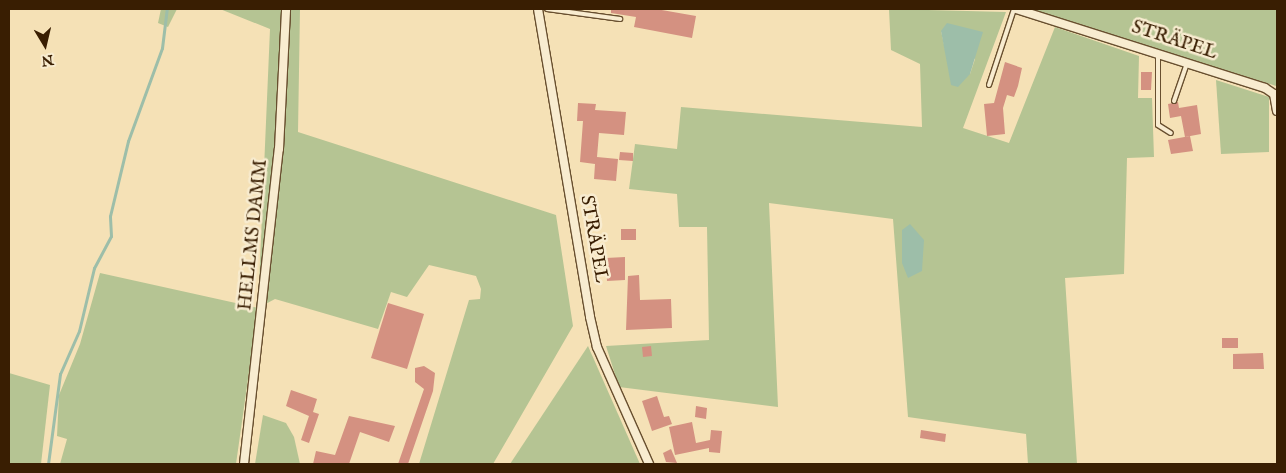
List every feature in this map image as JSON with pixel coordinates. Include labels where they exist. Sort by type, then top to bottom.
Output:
[{"type":"street","name":"HELLMS DAMM","points":[[244,464],[278,168],[286,9]]},
{"type":"street","name":"STRÄPEL","points":[[538,9],[590,317],[597,347],[649,464]]},
{"type":"street","name":"STRÄPEL","points":[[1015,9],[1265,88],[1274,94],[1277,112]]},
{"type":"lane","points":[[547,9],[620,19]]},
{"type":"lane","points":[[989,85],[1015,9]]},
{"type":"lane","points":[[1158,54],[1158,125],[1172,133]]},
{"type":"lane","points":[[1174,101],[1187,64]]},
{"type":"shaded area","points":[[161,9],[177,9],[168,27],[158,23]]},
{"type":"shaded area","points":[[220,9],[300,9],[298,132],[556,215],[573,326],[493,464],[419,464],[469,300],[480,299],[481,289],[476,276],[429,265],[407,297],[391,292],[378,329],[275,299],[258,308],[270,29]]},
{"type":"shaded area","points":[[889,9],[1006,12],[963,128],[1009,143],[1055,27],[1139,56],[1138,98],[1152,98],[1154,157],[1127,158],[1124,274],[1065,278],[1077,464],[1028,464],[1026,434],[908,417],[893,219],[769,203],[778,407],[619,387],[606,346],[709,340],[707,227],[679,227],[677,194],[629,189],[635,144],[677,149],[681,107],[922,127],[920,64],[891,50]],"holes":[[[941,31],[975,59],[970,74],[948,62]]]},
{"type":"shaded area","points":[[1032,9],[1277,9],[1277,87],[1276,86]]},
{"type":"shaded area","points":[[947,23],[983,32],[970,74],[958,87],[951,85],[941,31]]},
{"type":"shaded area","points":[[1216,80],[1269,97],[1269,152],[1221,154]]},
{"type":"shaded area","points":[[910,224],[924,240],[922,271],[908,278],[902,263],[902,230]]},
{"type":"shaded area","points":[[100,273],[258,308],[236,464],[60,464],[67,439],[57,436],[59,395],[80,344]]},
{"type":"shaded area","points":[[588,346],[640,464],[510,464]]},
{"type":"shaded area","points":[[9,373],[50,385],[41,464],[9,464]]},
{"type":"shaded area","points":[[263,415],[286,423],[294,437],[300,464],[255,464]]},
{"type":"building","points":[[611,9],[656,9],[696,16],[692,38],[634,27],[636,17],[611,13]]},
{"type":"building","points":[[1005,62],[1022,68],[1018,86],[1014,97],[1007,95],[1003,108],[1005,134],[987,136],[984,104],[994,103]]},
{"type":"building","points":[[1141,72],[1152,72],[1151,90],[1141,90]]},
{"type":"building","points":[[1178,102],[1179,108],[1197,105],[1201,134],[1185,137],[1181,116],[1170,118],[1168,104]]},
{"type":"building","points":[[578,103],[596,104],[595,110],[626,112],[624,135],[599,133],[597,157],[618,159],[616,181],[594,179],[595,164],[580,162],[583,121],[577,121]]},
{"type":"building","points":[[1190,136],[1193,151],[1171,154],[1168,140]]},
{"type":"building","points":[[620,152],[633,153],[633,161],[619,160]]},
{"type":"building","points":[[621,229],[636,229],[636,240],[621,240]]},
{"type":"building","points":[[625,257],[625,280],[607,281],[606,258]]},
{"type":"building","points":[[639,275],[640,300],[671,299],[672,328],[626,330],[628,276]]},
{"type":"building","points":[[388,303],[424,314],[407,369],[371,358]]},
{"type":"building","points":[[1222,338],[1238,338],[1238,348],[1222,348]]},
{"type":"building","points":[[651,346],[652,356],[643,357],[642,347]]},
{"type":"building","points":[[1263,353],[1264,369],[1233,369],[1233,354]]},
{"type":"building","points":[[424,366],[435,373],[433,391],[408,464],[398,464],[424,389],[415,382],[415,368]]},
{"type":"building","points":[[291,390],[317,399],[313,412],[319,414],[309,443],[301,440],[309,416],[286,406]]},
{"type":"building","points":[[657,396],[664,417],[669,416],[672,424],[652,431],[642,401]]},
{"type":"building","points":[[696,406],[707,408],[706,419],[695,417]]},
{"type":"building","points":[[349,416],[395,426],[389,442],[360,432],[349,464],[313,464],[316,451],[335,455]]},
{"type":"building","points":[[692,422],[696,443],[710,440],[711,430],[722,431],[720,453],[709,452],[709,448],[675,455],[669,427]]},
{"type":"building","points":[[921,430],[946,434],[945,442],[920,438]]},
{"type":"building","points":[[671,449],[677,463],[666,462],[663,453]]},
{"type":"waterway","points":[[48,464],[60,374],[79,331],[94,268],[111,236],[110,216],[128,141],[162,48],[167,9]]}]
